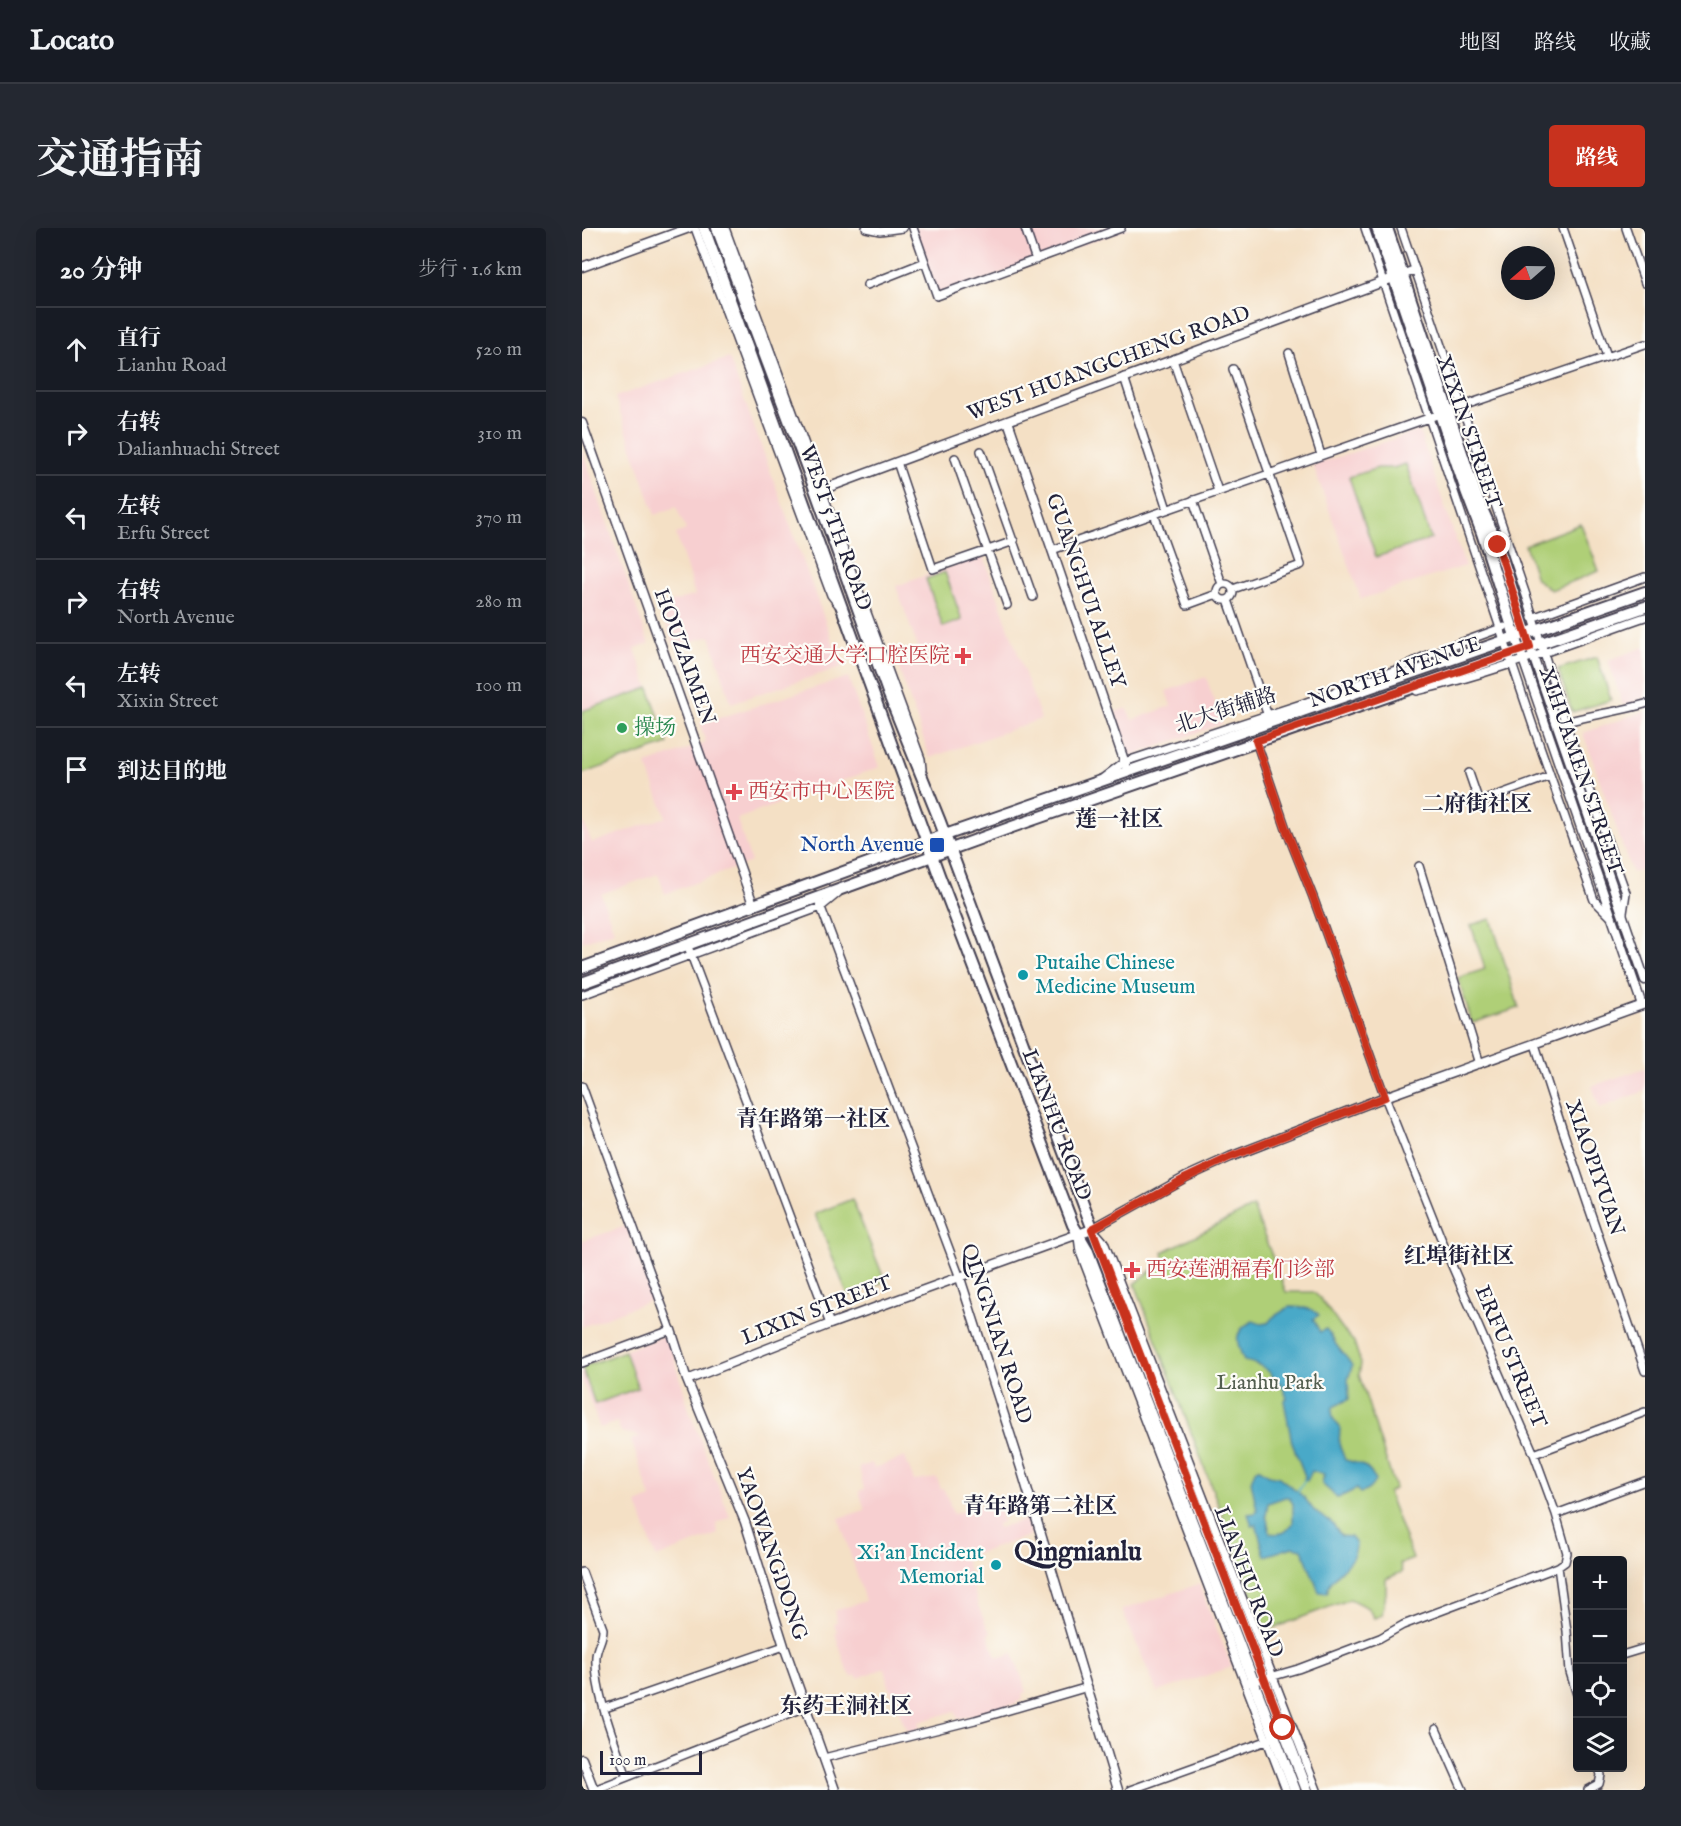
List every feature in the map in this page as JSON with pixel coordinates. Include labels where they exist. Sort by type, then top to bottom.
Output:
[{"type":"main road","name":"WEST 5TH ROAD","points":[[704,228],[928,841]]},
{"type":"main road","name":"WEST 5TH ROAD","points":[[717,228],[819,491],[888,695],[945,836]]},
{"type":"main road","name":"XIXIN STREET","points":[[1377,228],[1392,278],[1512,624],[1526,633]]},
{"type":"main road","name":"XIXIN STREET","points":[[1387,228],[1392,278]]},
{"type":"main road","name":"XIXIN STREET","points":[[1439,414],[1498,545],[1528,619],[1526,653]]},
{"type":"main road","name":"NORTH AVENUE","points":[[582,968],[928,841],[1092,785],[1126,767],[1645,592]]},
{"type":"main road","name":"NORTH AVENUE","points":[[582,983],[689,949],[819,902],[847,886],[1113,793],[1526,653],[1645,607]]},
{"type":"main road","name":"LIANHU ROAD","points":[[945,836],[1259,1680]]},
{"type":"main road","name":"LIANHU ROAD","points":[[928,841],[1077,1234],[1088,1249],[1281,1736],[1307,1790]]},
{"type":"main road","name":"LIANHU ROAD","points":[[1281,1736],[1295,1790]]},
{"type":"street","points":[[582,267],[689,228]]},
{"type":"street","points":[[695,228],[831,595],[845,613]]},
{"type":"street","points":[[725,228],[819,491]]},
{"type":"street","points":[[866,228],[880,231],[903,228]]},
{"type":"street","points":[[913,228],[937,296],[1121,228]]},
{"type":"street","points":[[1025,228],[1036,260]]},
{"type":"street","points":[[1365,228],[1392,278]]},
{"type":"street","points":[[1401,228],[1462,406],[1528,619]]},
{"type":"street","points":[[1563,228],[1607,357]]},
{"type":"street","points":[[1626,228],[1645,283]]},
{"type":"street","points":[[867,285],[925,262]]},
{"type":"street","name":"WEST HUANGCHENG ROAD","points":[[819,491],[1415,270]]},
{"type":"street","points":[[1052,550],[1645,344]]},
{"type":"street","points":[[1289,352],[1321,455]]},
{"type":"street","points":[[1173,360],[1218,491]]},
{"type":"street","points":[[1233,369],[1301,565],[1233,589]]},
{"type":"street","points":[[1124,377],[1167,509]]},
{"type":"street","points":[[1439,414],[1504,640],[1526,653],[1645,617]]},
{"type":"street","name":"GUANGHUI ALLEY","points":[[1008,421],[1126,767]]},
{"type":"street","name":"HOUZAIMEN","points":[[582,423],[753,904]]},
{"type":"street","points":[[981,451],[1033,597]]},
{"type":"street","points":[[955,458],[1007,604]]},
{"type":"street","points":[[897,462],[933,569],[1014,541]]},
{"type":"street","points":[[1193,500],[1222,584]]},
{"type":"street","points":[[1154,513],[1187,605],[1217,594]]},
{"type":"street","name":"北大街辅路","points":[[1269,719],[1401,668],[1427,655],[1645,577]]},
{"type":"street","points":[[1222,584],[1229,584],[1233,589],[1233,596],[1228,600],[1221,599],[1217,594],[1222,584]]},
{"type":"street","points":[[1228,600],[1269,719]]},
{"type":"street","points":[[1526,653],[1550,776],[1594,900],[1612,919]]},
{"type":"street","name":"XIHUAMEN STREET","points":[[1526,653],[1561,723],[1645,980]]},
{"type":"street","name":"XIHUAMEN STREET","points":[[1526,653],[1612,919],[1643,1004]]},
{"type":"street","points":[[1561,723],[1594,714],[1645,705]]},
{"type":"street","name":"ERFU STREET","points":[[1257,743],[1286,829],[1385,1097],[1450,1261],[1534,1454],[1556,1514],[1567,1553],[1565,1562],[1558,1567]]},
{"type":"street","points":[[1469,773],[1479,802],[1550,776]]},
{"type":"street","points":[[1419,866],[1480,1064]]},
{"type":"street","name":"QINGNIAN ROAD","points":[[819,902],[960,1278],[1088,1686],[1118,1790]]},
{"type":"street","points":[[582,995],[689,949],[830,1324]]},
{"type":"street","name":"LIXIN STREET","points":[[687,1380],[830,1324],[1092,1229],[1221,1161],[1385,1097],[1643,1004]]},
{"type":"street","name":"XIAOPIYUAN","points":[[1535,1044],[1562,1133],[1603,1244],[1645,1371]]},
{"type":"street","points":[[582,1086],[671,1330],[582,1363]]},
{"type":"street","name":"YAOWANGDONG","points":[[671,1330],[687,1380],[745,1522],[784,1646],[835,1790]]},
{"type":"street","points":[[1534,1454],[1645,1412]]},
{"type":"street","points":[[1556,1514],[1645,1481]]},
{"type":"street","points":[[1317,1790],[1281,1736],[1259,1680],[1298,1669],[1359,1646],[1380,1638],[1403,1625],[1558,1567],[1573,1682]]},
{"type":"street","points":[[582,1572],[603,1629],[596,1656],[597,1674],[610,1730],[627,1777]]},
{"type":"street","points":[[605,1708],[784,1646]]},
{"type":"street","points":[[1627,1654],[1645,1648]]},
{"type":"street","points":[[824,1758],[975,1720],[1088,1686]]},
{"type":"street","points":[[582,1760],[594,1790],[806,1707]]},
{"type":"street","points":[[1436,1729],[1463,1790]]},
{"type":"street","points":[[1130,1790],[1281,1736]]},
{"type":"street","points":[[1281,1736],[1286,1790]]},
{"type":"street","points":[[1588,1790],[1599,1784],[1600,1772]]},
{"type":"shaded area","points":[[913,228],[1130,228],[937,296]]},
{"type":"shaded area","points":[[729,358],[842,667],[731,703],[710,636],[675,646],[659,606],[695,595],[676,534],[686,530],[676,507],[655,515],[615,397]]},
{"type":"shaded area","points":[[1419,431],[1465,566],[1361,599],[1313,465]]},
{"type":"shaded area","points":[[582,449],[649,644],[635,649],[668,744],[582,774]]},
{"type":"shaded area","name":"西安交通大学口腔医院","points":[[983,555],[1041,719],[930,758],[896,660],[919,651],[896,586]]},
{"type":"shaded area","points":[[1645,647],[1645,698],[1623,706],[1608,660]]},
{"type":"shaded area","name":"西安市中心医院","points":[[848,677],[880,767],[737,819],[751,862],[665,894],[658,874],[601,894],[614,931],[582,942],[582,818],[592,843],[666,817],[646,764],[706,743],[700,724]]},
{"type":"shaded area","points":[[1206,677],[1222,724],[1131,756],[1115,712],[1127,708],[1132,720],[1171,706],[1166,691]]},
{"type":"shaded area","points":[[1645,711],[1645,869],[1632,873],[1583,733]]},
{"type":"shaded area","points":[[1645,1068],[1645,1091],[1600,1108],[1592,1086]]},
{"type":"shaded area","points":[[626,1226],[653,1299],[582,1327],[582,1241]]},
{"type":"shaded area","points":[[668,1334],[690,1413],[730,1517],[716,1523],[718,1534],[656,1558],[637,1504],[651,1498],[631,1440],[640,1436],[621,1432],[617,1422],[600,1428],[582,1380],[582,1367]]},
{"type":"shaded area","points":[[905,1457],[914,1481],[937,1478],[948,1498],[953,1514],[997,1501],[1003,1522],[997,1524],[998,1528],[1027,1519],[1031,1535],[965,1558],[996,1656],[1013,1653],[1027,1692],[1022,1694],[1023,1698],[1015,1704],[958,1719],[955,1711],[919,1722],[920,1728],[907,1732],[888,1683],[885,1668],[858,1678],[856,1675],[852,1677],[847,1670],[834,1623],[837,1622],[834,1611],[865,1601],[839,1518],[865,1510],[859,1491],[864,1489],[859,1467],[872,1463],[874,1468]]},
{"type":"shaded area","points":[[1199,1584],[1232,1667],[1157,1692],[1122,1610]]},
{"type":"green space","points":[[1406,464],[1431,539],[1376,557],[1349,477],[1378,468],[1393,468]]},
{"type":"green space","points":[[1581,524],[1599,571],[1551,590],[1536,579],[1525,545]]},
{"type":"green space","points":[[945,572],[962,620],[943,627],[926,579]]},
{"type":"green space","points":[[1597,657],[1611,700],[1572,712],[1558,669]]},
{"type":"green space","name":"操场","points":[[649,688],[668,744],[582,774],[582,711]]},
{"type":"green space","points":[[1491,919],[1519,1008],[1472,1023],[1458,978],[1485,969],[1471,925]]},
{"type":"green space","points":[[852,1199],[885,1281],[848,1296],[815,1214]]},
{"type":"green space","name":"Lianhu Park","points":[[1253,1207],[1286,1292],[1313,1292],[1320,1298],[1354,1342],[1361,1364],[1359,1375],[1395,1488],[1388,1493],[1413,1559],[1400,1564],[1402,1572],[1386,1579],[1382,1615],[1374,1618],[1368,1608],[1350,1599],[1266,1631],[1135,1284],[1153,1269],[1165,1263],[1163,1252]]},
{"type":"green space","points":[[625,1351],[638,1388],[595,1404],[582,1367]]},
{"type":"water","points":[[1289,1307],[1301,1307],[1316,1312],[1319,1315],[1313,1319],[1320,1332],[1326,1329],[1352,1366],[1348,1380],[1349,1399],[1333,1407],[1332,1415],[1340,1427],[1339,1444],[1345,1460],[1363,1466],[1375,1481],[1371,1487],[1360,1493],[1356,1489],[1338,1498],[1322,1484],[1324,1474],[1312,1471],[1307,1481],[1304,1479],[1305,1476],[1292,1443],[1284,1401],[1287,1398],[1281,1383],[1277,1384],[1272,1374],[1264,1368],[1244,1361],[1239,1348],[1239,1333],[1246,1325],[1253,1321],[1261,1324],[1268,1323]]},
{"type":"water","points":[[1258,1468],[1269,1475],[1279,1477],[1304,1497],[1315,1512],[1332,1523],[1341,1536],[1351,1537],[1356,1544],[1352,1558],[1333,1579],[1327,1593],[1319,1592],[1302,1549],[1293,1547],[1265,1556],[1256,1524],[1252,1525],[1248,1514],[1256,1513],[1257,1510],[1251,1481]],"holes":[[[1289,1497],[1293,1504],[1293,1523],[1283,1532],[1270,1533],[1266,1515],[1268,1503]]]},
{"type":"waterway","points":[[1297,1492],[1305,1480]]},
{"type":"place","name":"西安交通大学口腔医院","points":[[963,656]]},
{"type":"place","name":"操场","points":[[622,728]]},
{"type":"place","name":"西安市中心医院","points":[[734,792]]},
{"type":"place","name":"North Avenue","points":[[937,845]]},
{"type":"place","name":"Putaihe Chinese Medicine Museum","points":[[1023,975]]},
{"type":"place","name":"西安莲湖福春们诊部","points":[[1132,1270]]},
{"type":"place","name":"Xi'an Incident Memorial","points":[[996,1565]]},
{"type":"district","name":"二府街社区","points":[[1477,805]]},
{"type":"district","name":"莲一社区","points":[[1119,820]]},
{"type":"district","name":"青年路第一社区","points":[[813,1120]]},
{"type":"district","name":"红埠街社区","points":[[1459,1257]]},
{"type":"district","name":"青年路第二社区","points":[[1040,1507]]},
{"type":"district","name":"Qingnianlu","points":[[1078,1553]]},
{"type":"district","name":"东药王洞社区","points":[[846,1707]]},
{"type":"route","points":[[1283,1728],[1092,1229],[1230,1157],[1385,1097],[1256,741],[1530,647],[1498,545]]}]
